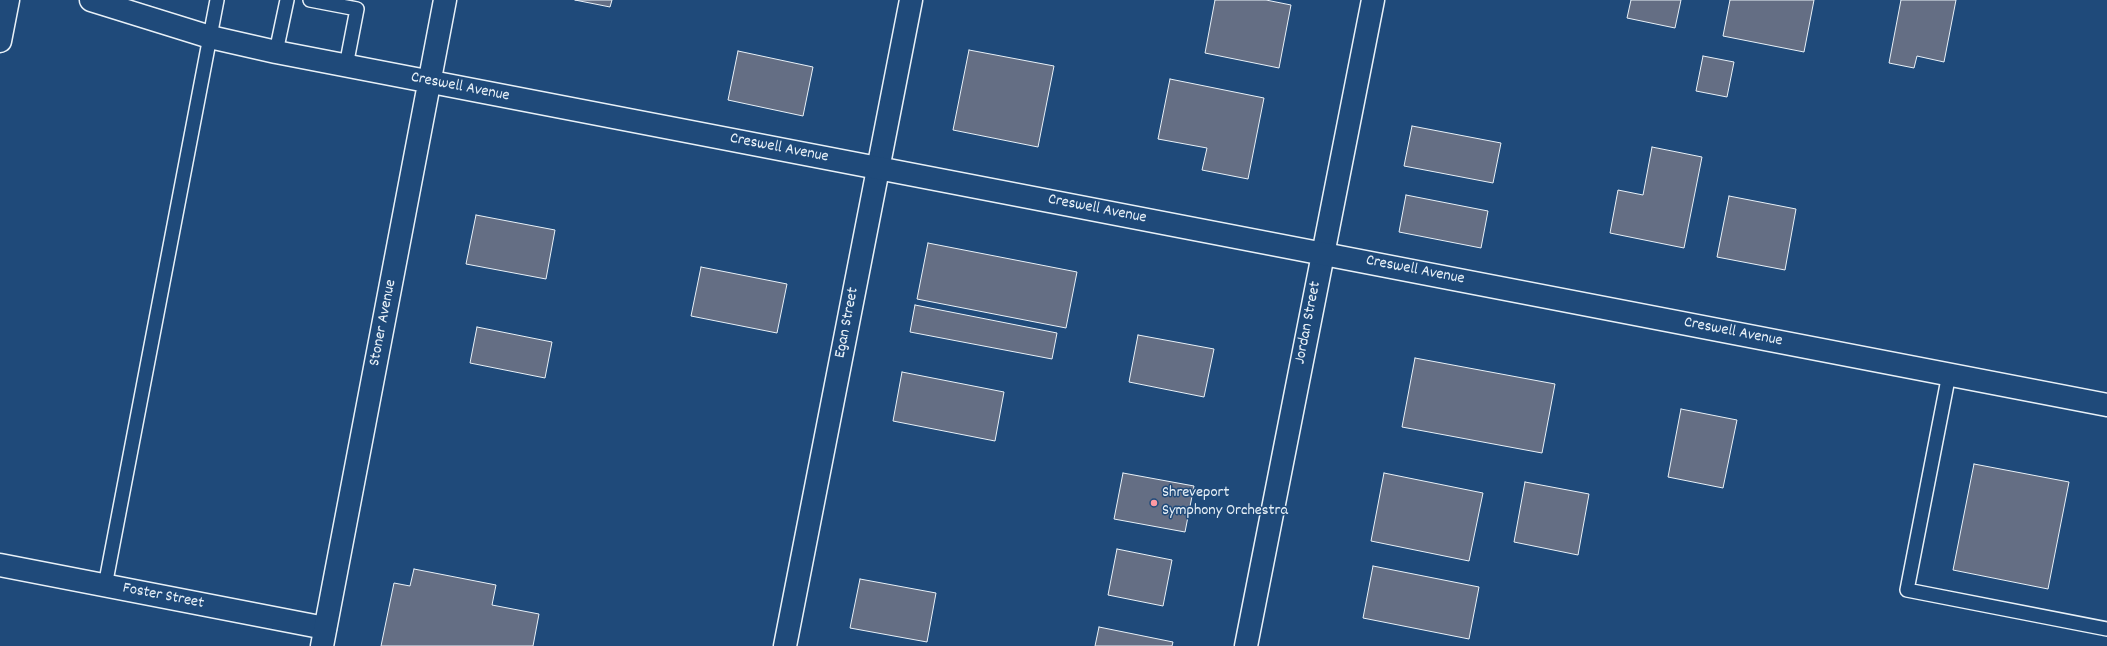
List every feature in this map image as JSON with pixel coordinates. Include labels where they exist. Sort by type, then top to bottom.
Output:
[{"type":"street","points":[[0,41],[8,0]]},
{"type":"street","name":"Creswell Avenue","points":[[91,0],[210,37],[430,83],[1322,253],[2107,405]]},
{"type":"street","name":"Stoner Avenue","points":[[324,637],[445,0]]},
{"type":"street","name":"Egan Street","points":[[785,646],[911,0]]},
{"type":"street","name":"Jordan Street","points":[[1246,646],[1322,253],[1373,0]]},
{"type":"street","name":"Foster Street","points":[[0,565],[105,586],[324,637]]},
{"type":"lane","points":[[105,586],[217,0]]},
{"type":"lane","points":[[276,52],[287,0]]},
{"type":"lane","points":[[310,0],[358,4],[346,66]]},
{"type":"lane","points":[[1949,374],[1907,590],[2107,629]]},
{"type":"building","points":[[575,0],[612,0],[610,7]]},
{"type":"building","points":[[1215,0],[1266,0],[1291,5],[1279,68],[1205,53]]},
{"type":"building","points":[[1631,0],[1681,0],[1675,28],[1627,18]]},
{"type":"building","points":[[1730,0],[1814,0],[1804,52],[1723,36]]},
{"type":"building","points":[[1901,0],[1956,0],[1944,62],[1917,56],[1914,68],[1889,63]]},
{"type":"building","points":[[969,50],[1054,66],[1038,147],[953,130]]},
{"type":"building","points":[[738,51],[813,67],[803,116],[728,100]]},
{"type":"building","points":[[1703,56],[1734,62],[1727,97],[1696,91]]},
{"type":"building","points":[[1170,79],[1264,98],[1248,179],[1202,170],[1207,148],[1158,139]]},
{"type":"building","points":[[1412,126],[1501,143],[1493,183],[1404,166]]},
{"type":"building","points":[[1652,147],[1702,157],[1684,248],[1610,233],[1618,190],[1643,195]]},
{"type":"building","points":[[1406,195],[1488,211],[1481,248],[1399,232]]},
{"type":"building","points":[[1729,196],[1796,209],[1785,270],[1717,257]]},
{"type":"building","points":[[476,215],[555,230],[546,279],[466,264]]},
{"type":"building","points":[[928,243],[1077,272],[1066,328],[917,299]]},
{"type":"building","points":[[701,267],[787,284],[777,333],[691,316]]},
{"type":"building","points":[[915,305],[1057,333],[1052,359],[910,332]]},
{"type":"building","points":[[477,327],[552,342],[545,378],[470,363]]},
{"type":"building","points":[[1138,335],[1214,349],[1204,397],[1129,382]]},
{"type":"building","points":[[1415,358],[1555,384],[1542,453],[1402,427]]},
{"type":"building","points":[[902,372],[1004,392],[995,441],[893,421]]},
{"type":"building","points":[[1681,409],[1737,420],[1723,488],[1668,477]]},
{"type":"building","points":[[1974,464],[2069,482],[2048,589],[1953,570]]},
{"type":"building","name":"Shreveport Symphony Orchestra","points":[[1123,473],[1194,486],[1185,532],[1114,519]]},
{"type":"building","points":[[1384,473],[1483,493],[1469,561],[1371,541]]},
{"type":"building","points":[[1525,482],[1589,494],[1578,555],[1514,542]]},
{"type":"building","points":[[1117,549],[1172,560],[1163,606],[1108,595]]},
{"type":"building","points":[[1373,566],[1479,587],[1469,639],[1363,618]]},
{"type":"building","points":[[414,569],[496,585],[492,605],[539,614],[533,646],[381,646],[394,583],[410,586]]},
{"type":"building","points":[[860,579],[936,593],[927,642],[850,628]]},
{"type":"building","points":[[1099,627],[1173,642],[1172,646],[1095,646]]},
{"type":"place","name":"Shreveport Symphony Orchestra","points":[[1154,503]]}]
